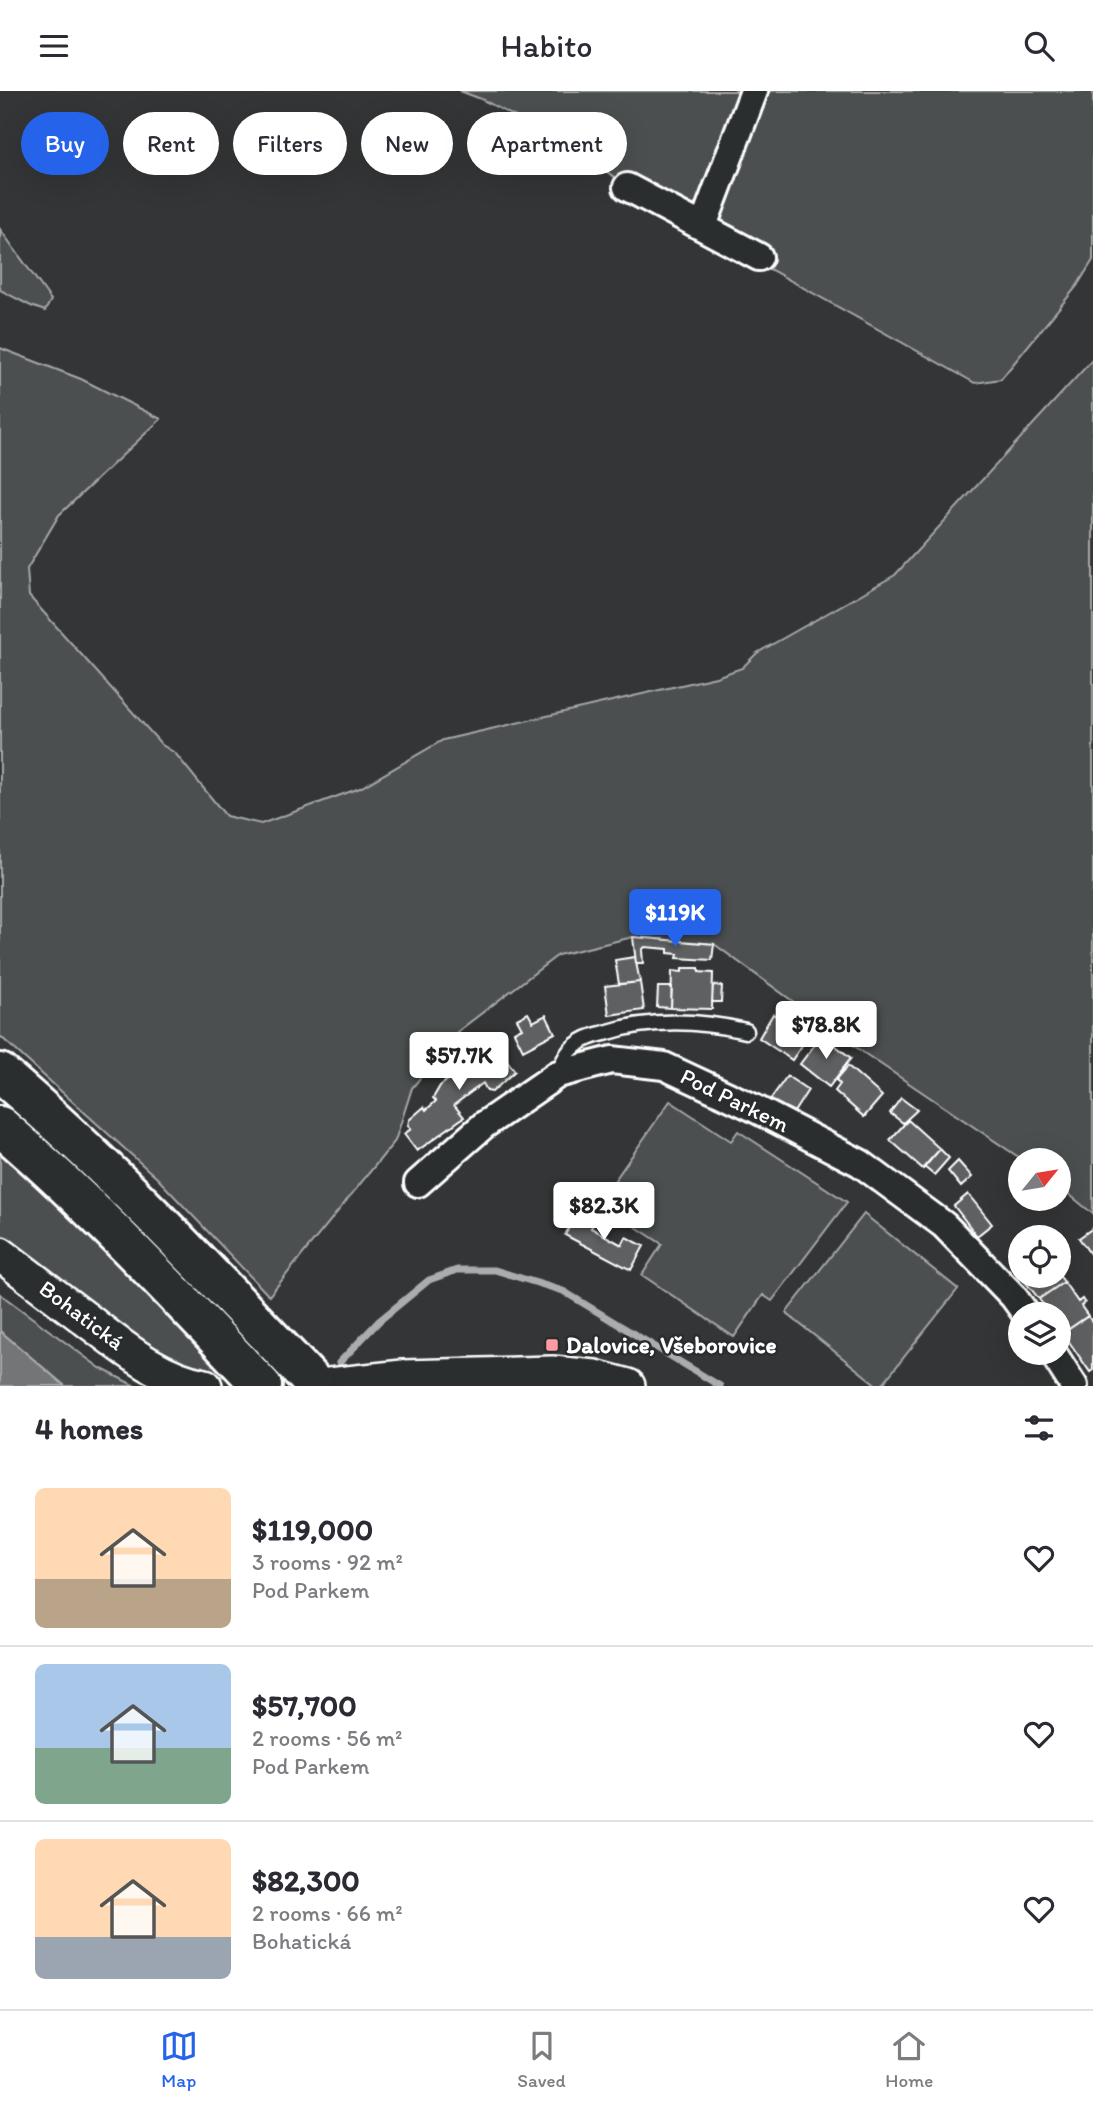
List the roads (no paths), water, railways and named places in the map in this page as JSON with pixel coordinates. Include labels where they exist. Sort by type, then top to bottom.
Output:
[{"type":"highway","points":[[0,1073],[58,1122],[318,1386]]},
{"type":"highway","points":[[0,1126],[35,1156],[262,1386]]},
{"type":"street","points":[[703,226],[754,91]]},
{"type":"street","points":[[627,187],[759,257]]},
{"type":"street","name":"Pod Parkem","points":[[418,1183],[484,1125],[558,1074],[612,1060],[664,1066],[764,1113],[860,1163],[944,1225],[1017,1302]]},
{"type":"street","name":"Bohatická","points":[[0,1254],[156,1369],[186,1383],[205,1386]]},
{"type":"street","points":[[1061,1365],[1074,1386]]},
{"type":"street","points":[[318,1386],[403,1377],[434,1382],[552,1373],[595,1377],[628,1386]]},
{"type":"lane","points":[[558,1074],[568,1052],[577,1044],[624,1027],[666,1021],[707,1023],[746,1031]]},
{"type":"waterway","points":[[339,1363],[379,1321],[429,1280],[457,1270],[495,1270],[563,1291],[720,1386]]},
{"type":"place","name":"Dalovice, Všeborovice","points":[[552,1345]]}]
